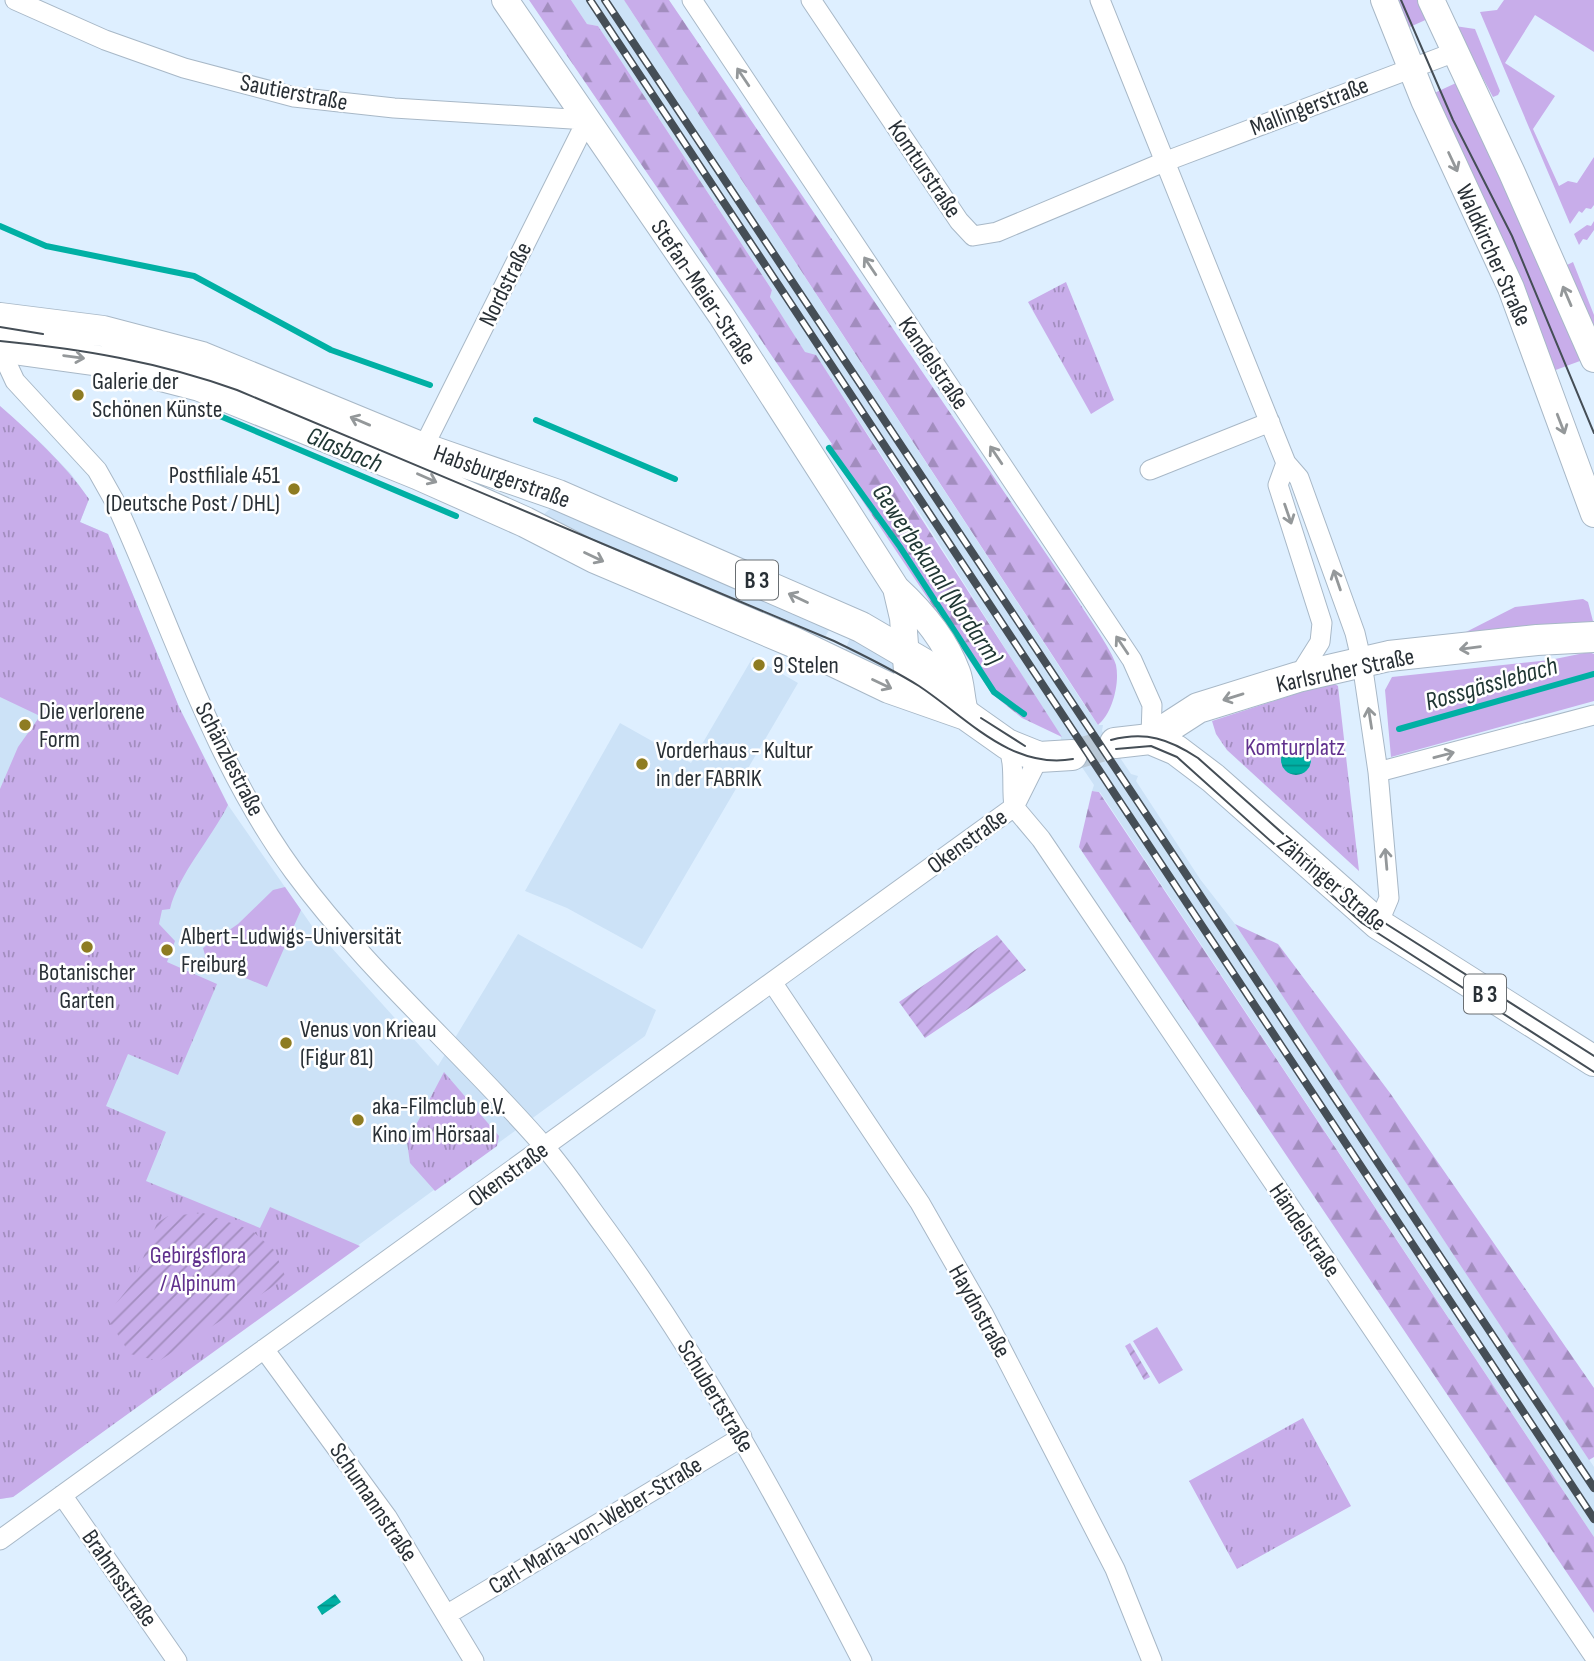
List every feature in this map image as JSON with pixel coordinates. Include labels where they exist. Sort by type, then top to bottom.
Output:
[{"type":"main road","name":"Stefan-Meier-Straße","points":[[505,0],[728,326],[896,588],[918,608],[944,646],[958,673],[959,712]]},
{"type":"main road","name":"Waldkircher Straße","points":[[1384,0],[1411,69],[1511,288],[1594,514]]},
{"type":"main road","name":"Waldkircher Straße","points":[[1431,0],[1513,173],[1594,359]]},
{"type":"main road","name":"Habsburgerstraße","points":[[3,333],[103,331],[202,357],[423,448],[544,490],[840,617],[926,665],[959,712]]},
{"type":"main road","name":"Habsburgerstraße","points":[[3,333],[200,386],[525,522],[595,558],[821,655],[889,688],[959,712],[1007,744],[1039,757],[1072,755]]},
{"type":"main road","points":[[525,522],[531,503],[544,490]]},
{"type":"main road","name":"Stefan-Meier-Straße","points":[[896,588],[903,618],[903,651]]},
{"type":"main road","points":[[821,655],[834,641],[840,617]]},
{"type":"main road","name":"Karlsruher Straße","points":[[1151,737],[1198,708],[1298,677],[1389,656],[1537,639],[1594,637]]},
{"type":"main road","points":[[1115,743],[1151,737]]},
{"type":"main road","name":"Zähringer Straße","points":[[1151,737],[1194,762],[1378,925],[1594,1062]]},
{"type":"street","name":"Sautierstraße","points":[[15,0],[105,40],[171,63],[294,97],[406,109],[587,120]]},
{"type":"street","name":"Kandelstraße","points":[[692,0],[1132,660],[1152,705],[1151,737]]},
{"type":"street","name":"Komturstraße","points":[[811,0],[959,221],[973,236],[997,232],[1164,162]]},
{"type":"street","points":[[1100,0],[1286,463],[1299,478],[1348,613],[1362,663],[1378,772],[1389,898],[1378,925]]},
{"type":"street","name":"Mallingerstraße","points":[[1164,162],[1455,52]]},
{"type":"street","name":"Nordstraße","points":[[423,448],[587,120]]},
{"type":"street","name":"Schänzlestraße","points":[[3,333],[15,382],[97,470],[109,491],[208,720],[245,796],[294,871],[340,927],[545,1147]]},
{"type":"street","points":[[1150,470],[1270,422]]},
{"type":"street","points":[[1286,463],[1278,485],[1322,623],[1320,642],[1298,677]]},
{"type":"street","points":[[1322,623],[1331,626],[1339,623],[1348,613]]},
{"type":"street","points":[[1378,772],[1594,715]]},
{"type":"street","name":"Okenstraße","points":[[1007,744],[1014,765],[1011,784],[1014,807]]},
{"type":"street","name":"Okenstraße","points":[[0,1540],[1014,807],[1039,757]]},
{"type":"street","name":"Händelstraße","points":[[1014,807],[1041,839],[1589,1657]]},
{"type":"street","name":"Haydnstraße","points":[[772,982],[920,1203],[984,1315],[1115,1569],[1152,1661]]},
{"type":"street","name":"Schubertstraße","points":[[545,1147],[651,1290],[742,1437],[862,1661]]},
{"type":"street","name":"Schumannstraße","points":[[264,1349],[387,1517],[474,1661]]},
{"type":"street","name":"Carl-Maria-von-Weber-Straße","points":[[448,1614],[742,1437]]},
{"type":"street","name":"Brahmsstraße","points":[[62,1495],[177,1661]]},
{"type":"shaded area","points":[[571,0],[624,0],[1085,706],[1098,725],[1103,725],[1102,731],[1131,774],[1138,776],[1136,781],[1200,879],[1235,924],[1594,1467],[1594,1537],[1100,792],[1092,791],[1094,785],[1067,745],[1060,745],[1061,737],[921,515],[816,356],[805,353],[770,297],[772,290],[598,26],[587,24]]},
{"type":"shaded area","name":"Botanischer Garten","points":[[0,406],[71,474],[89,499],[80,522],[108,534],[179,707],[228,805],[312,926],[438,1066],[518,934],[656,1010],[645,1036],[13,1497],[0,1499]]},
{"type":"shaded area","points":[[552,507],[830,624],[829,630],[825,637],[819,640],[735,611],[543,515]]},
{"type":"shaded area","points":[[851,636],[895,652],[902,681],[837,655],[845,650]]},
{"type":"shaded area","points":[[753,657],[798,683],[642,949],[567,908],[525,891],[620,723],[691,763]]},
{"type":"shaded area","points":[[1296,745],[1302,746],[1310,754],[1310,766],[1302,774],[1296,775],[1290,774],[1282,766],[1281,760],[1282,754],[1290,746]]},
{"type":"shaded area","points":[[335,1594],[341,1602],[322,1615],[317,1607]]},
{"type":"green space","points":[[529,0],[571,0],[587,24],[598,26],[772,290],[770,297],[805,352],[816,355],[1062,737],[1022,718],[992,694],[827,448],[832,444]]},
{"type":"green space","points":[[624,0],[669,0],[1077,599],[1116,665],[1114,698],[1107,714],[1098,725]]},
{"type":"green space","points":[[1389,0],[1424,0],[1432,17],[1401,31]]},
{"type":"green space","points":[[1504,0],[1594,0],[1594,52],[1535,15],[1505,63],[1555,96],[1533,129],[1559,186],[1568,181],[1577,183],[1594,157],[1594,205],[1582,213],[1579,211],[1570,224],[1480,12],[1497,10]]},
{"type":"green space","points":[[1455,26],[1475,29],[1500,91],[1498,95],[1493,97]]},
{"type":"green space","points":[[1456,83],[1588,358],[1553,371],[1462,150],[1430,95]]},
{"type":"green space","points":[[1594,221],[1594,230],[1587,240],[1583,239],[1579,245],[1574,234],[1587,225],[1591,226]]},
{"type":"green space","points":[[1573,262],[1594,315],[1594,331],[1567,265]]},
{"type":"green space","points":[[1066,282],[1114,400],[1091,414],[1028,302]]},
{"type":"green space","name":"Botanischer Garten","points":[[0,406],[59,461],[89,499],[80,522],[108,534],[179,707],[228,805],[187,870],[170,909],[162,910],[159,924],[175,941],[167,962],[217,984],[178,1075],[128,1054],[106,1106],[166,1132],[146,1181],[260,1228],[270,1207],[360,1246],[13,1497],[0,1499],[0,789],[18,747],[40,716],[0,697]]},
{"type":"green space","points":[[1583,599],[1588,602],[1594,625],[1466,632],[1515,607]]},
{"type":"green space","points":[[1589,652],[1594,654],[1594,701],[1391,757],[1385,690],[1392,677],[1550,660]]},
{"type":"green space","name":"Komturplatz","points":[[1332,682],[1338,686],[1359,871],[1227,750],[1216,734],[1212,721]]},
{"type":"green space","points":[[1092,791],[1099,792],[1594,1537],[1594,1613],[1079,847]]},
{"type":"green space","points":[[285,887],[301,910],[267,987],[207,962],[203,948],[238,924],[273,890]]},
{"type":"green space","points":[[1235,924],[1278,944],[1390,1093],[1594,1388],[1594,1457],[1589,1460]]},
{"type":"green space","points":[[997,935],[1026,970],[925,1038],[899,1002]]},
{"type":"green space","points":[[444,1072],[499,1136],[497,1146],[435,1191],[410,1163],[407,1142]]},
{"type":"green space","name":"Gebirgsflora / Alpinum","points":[[203,1213],[251,1230],[274,1250],[286,1278],[159,1361],[130,1354],[106,1316],[134,1281],[157,1223],[168,1216]]},
{"type":"green space","points":[[1157,1327],[1183,1370],[1159,1384],[1133,1341]]},
{"type":"green space","points":[[1130,1343],[1150,1377],[1144,1380],[1125,1346]]},
{"type":"green space","points":[[1303,1418],[1351,1506],[1237,1569],[1189,1481]]},
{"type":"waterway","name":"Gewerbekanal (Nordarm)","points":[[0,226],[46,246],[194,276],[331,350],[430,385]]},
{"type":"waterway","name":"Glasbach","points":[[220,416],[456,516]]},
{"type":"waterway","name":"Gewerbekanal (Nordarm)","points":[[536,420],[675,479]]},
{"type":"waterway","name":"Gewerbekanal (Nordarm)","points":[[829,448],[900,547],[994,692],[1024,714]]},
{"type":"waterway","name":"Rossgässlebach","points":[[1399,729],[1594,674]]},
{"type":"tunnel","points":[[1072,755],[1115,743]]},
{"type":"tram line","points":[[1401,0],[1453,120],[1512,236],[1594,433]]},
{"type":"tram line","points":[[0,327],[43,334]]},
{"type":"tram line","points":[[0,341],[120,358],[237,390],[834,641],[919,686],[972,726],[1009,749],[1029,757],[1073,759]]},
{"type":"tram line","points":[[981,718],[1025,746]]},
{"type":"tram line","points":[[1111,740],[1135,736],[1157,739],[1198,758],[1380,920],[1594,1056]]},
{"type":"tram line","points":[[1116,749],[1151,746],[1177,757],[1362,923],[1594,1072]]},
{"type":"railway","points":[[590,0],[1594,1519]]},
{"type":"railway","points":[[605,0],[1594,1488]]},
{"type":"place","name":"Galerie der Schönen Künste","points":[[78,395]]},
{"type":"place","name":"Postfiliale 451 (Deutsche Post / DHL)","points":[[294,489]]},
{"type":"place","name":"9 Stelen","points":[[759,665]]},
{"type":"place","name":"Die verlorene Form","points":[[25,725]]},
{"type":"place","name":"Vorderhaus - Kultur in der FABRIK","points":[[642,764]]},
{"type":"place","name":"Botanischer Garten","points":[[87,947]]},
{"type":"place","name":"Albert-Ludwigs-Universität Freiburg","points":[[167,950]]},
{"type":"place","name":"Venus von Krieau (Figur 81)","points":[[286,1043]]},
{"type":"place","name":"aka-Filmclub e.V. Kino im Hörsaal","points":[[358,1120]]}]
